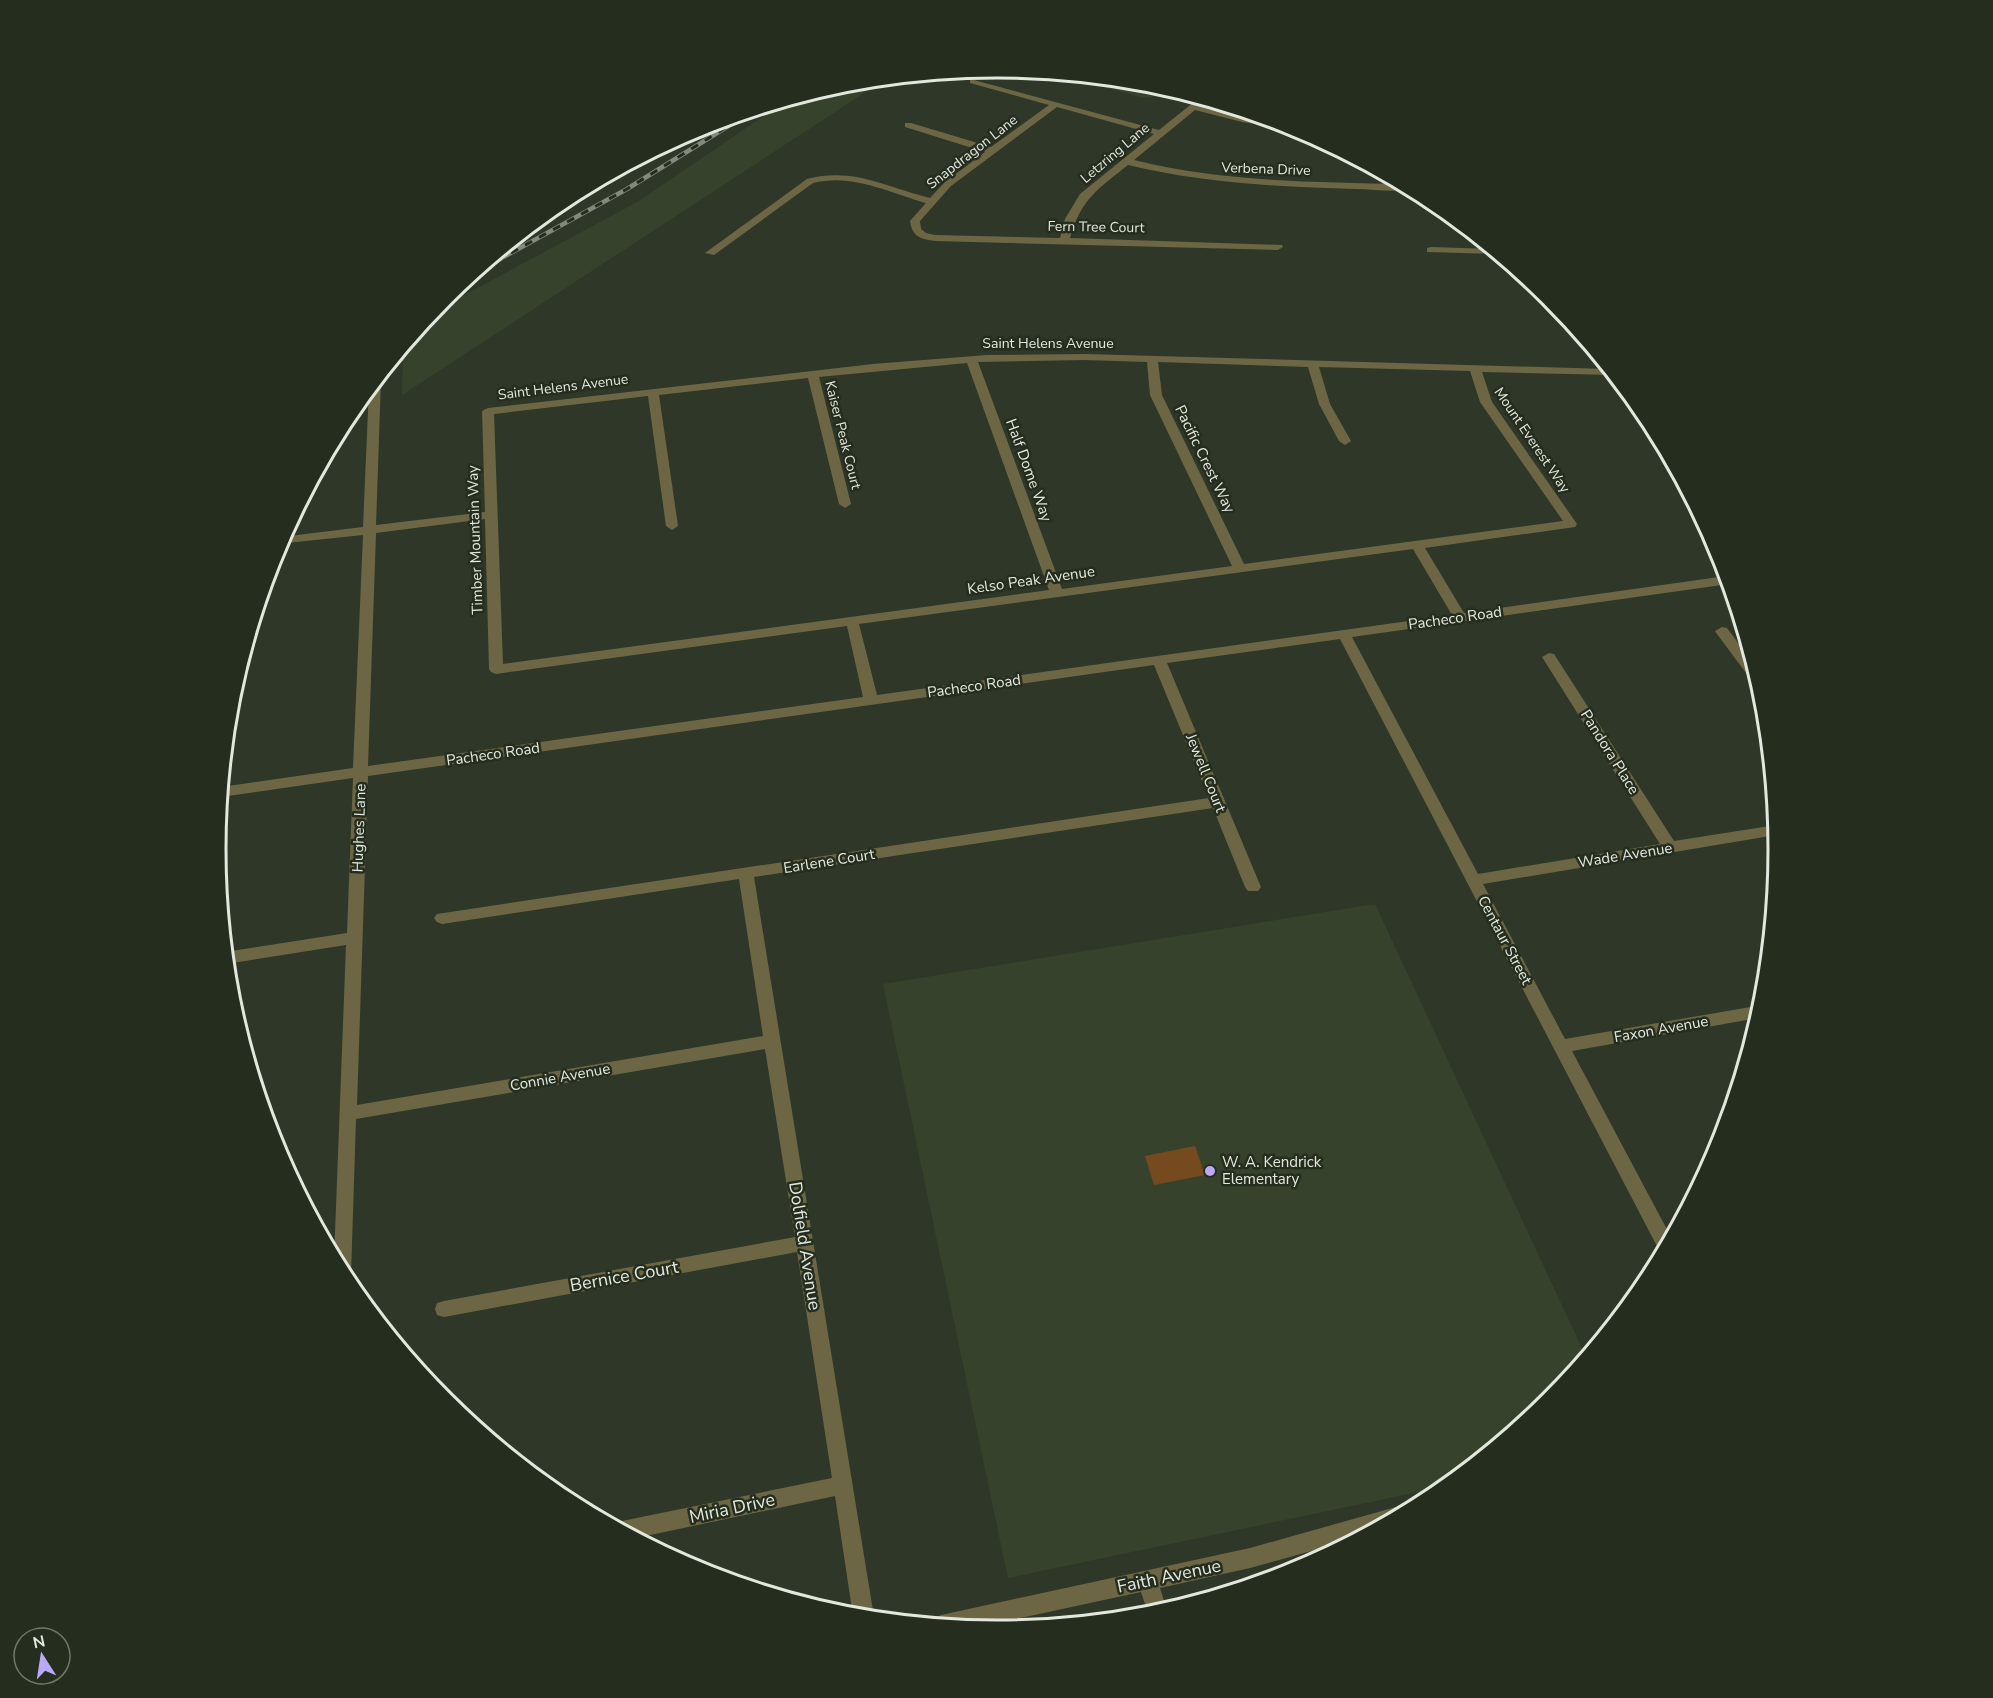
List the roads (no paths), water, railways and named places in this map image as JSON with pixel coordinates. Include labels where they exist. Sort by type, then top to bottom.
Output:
[{"type":"street","points":[[973,81],[1159,134]]},
{"type":"street","name":"Snapdragon Lane","points":[[916,230],[915,221],[948,184],[1056,104]]},
{"type":"street","name":"Letzring Lane","points":[[1064,241],[1076,207],[1093,187],[1196,104]]},
{"type":"street","points":[[1192,107],[1245,119]]},
{"type":"street","points":[[908,125],[993,151]]},
{"type":"street","name":"Verbena Drive","points":[[1125,161],[1173,174],[1218,181],[1391,186]]},
{"type":"street","points":[[710,253],[810,181],[831,175],[851,177],[932,201]]},
{"type":"street","name":"Fern Tree Court","points":[[916,230],[923,236],[935,238],[1278,247]]},
{"type":"street","points":[[1431,250],[1484,252]]},
{"type":"street","name":"Saint Helens Avenue","points":[[488,411],[971,358],[1152,359],[1601,372]]},
{"type":"street","name":"Half Dome Way","points":[[971,358],[1057,594]]},
{"type":"street","name":"Pacific Crest Way","points":[[1152,359],[1156,395],[1240,569]]},
{"type":"street","points":[[1313,364],[1317,388],[1323,403],[1345,441]]},
{"type":"street","name":"Mount Everest Way","points":[[1475,368],[1486,402],[1571,525]]},
{"type":"street","name":"Kaiser Peak Court","points":[[812,374],[845,504]]},
{"type":"street","points":[[653,392],[672,526]]},
{"type":"street","name":"Hughes Lane","points":[[343,1257],[375,394]]},
{"type":"street","name":"Timber Mountain Way","points":[[488,411],[496,669]]},
{"type":"street","points":[[291,540],[491,515]]},
{"type":"street","name":"Kelso Peak Avenue","points":[[496,669],[1571,525]]},
{"type":"street","points":[[1417,545],[1460,617]]},
{"type":"street","name":"Pacheco Road","points":[[228,791],[1719,581]]},
{"type":"street","points":[[852,621],[871,700]]},
{"type":"street","points":[[1722,632],[1744,661]]},
{"type":"street","name":"Centaur Street","points":[[1344,634],[1662,1238]]},
{"type":"street","name":"Pandora Place","points":[[1549,657],[1670,848]]},
{"type":"street","name":"Jewell Court","points":[[1160,660],[1253,887]]},
{"type":"street","name":"Earlene Court","points":[[442,918],[1218,802]]},
{"type":"street","name":"Wade Avenue","points":[[1474,880],[1767,831]]},
{"type":"street","name":"Dolfield Avenue","points":[[746,874],[863,1608]]},
{"type":"street","points":[[233,957],[355,938]]},
{"type":"street","name":"Faxon Avenue","points":[[1561,1046],[1750,1013]]},
{"type":"street","name":"Connie Avenue","points":[[349,1113],[772,1041]]},
{"type":"street","name":"Bernice Court","points":[[444,1309],[804,1243]]},
{"type":"street","name":"Miria Drive","points":[[633,1529],[843,1485]]},
{"type":"street","name":"Faith Avenue","points":[[969,1619],[1250,1558],[1366,1525]]},
{"type":"street","points":[[1148,1580],[1154,1603]]},
{"type":"railway","points":[[501,258],[627,189],[725,128]]},
{"type":"place","name":"W. A. Kendrick Elementary","points":[[1210,1171]]}]
